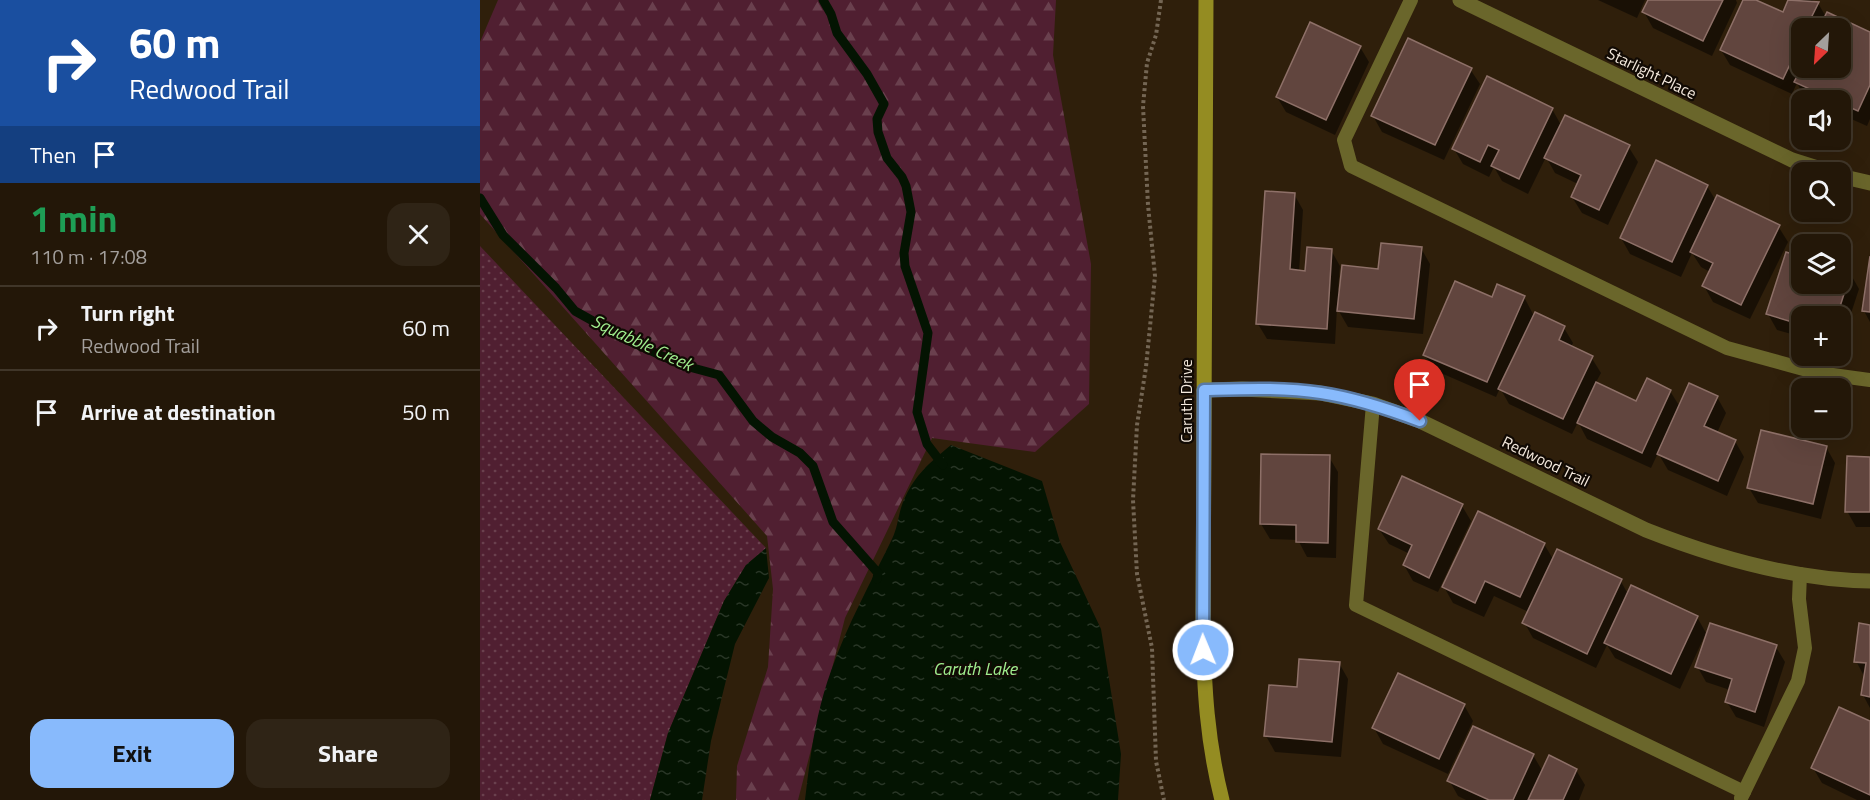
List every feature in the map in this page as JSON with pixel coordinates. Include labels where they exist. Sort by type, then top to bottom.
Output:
[{"type":"street","name":"Caruth Drive","points":[[1206,0],[1204,694],[1212,762],[1222,800]]},
{"type":"street","name":"Starlight Place","points":[[1460,0],[1798,162]]},
{"type":"street","points":[[1851,179],[1870,183]]},
{"type":"street","name":"Redwood Trail","points":[[1204,390],[1242,389],[1320,393],[1373,404],[1420,421],[1665,537],[1725,558],[1765,568],[1870,581]]},
{"type":"lane","points":[[1411,0],[1344,140],[1351,166],[1727,348],[1818,373],[1870,380]]},
{"type":"lane","points":[[1373,404],[1356,605],[1742,796],[1798,681],[1803,665],[1805,648],[1799,599],[1800,574]]},
{"type":"path","points":[[1161,0],[1156,35],[1147,63],[1143,106],[1148,205],[1155,276],[1146,367],[1137,425],[1133,500],[1137,574],[1152,648],[1156,761],[1164,800]]},
{"type":"green space","points":[[498,0],[1056,0],[1053,55],[1091,264],[1089,404],[1035,452],[932,438],[845,618],[798,800],[736,800],[737,766],[768,667],[773,589],[767,536],[480,214],[480,42]]},
{"type":"green space","points":[[480,246],[766,548],[746,565],[724,601],[668,733],[650,800],[480,800]]},
{"type":"water","name":"Caruth Lake","points":[[951,445],[1042,481],[1060,542],[1101,629],[1121,754],[1118,800],[805,800],[818,718],[837,654],[894,535],[905,497],[915,480],[928,465]]},
{"type":"water","points":[[766,548],[769,578],[735,644],[711,741],[702,800],[650,800],[668,733],[724,601],[746,565]]},
{"type":"building","points":[[1648,0],[1723,0],[1703,41],[1642,12]]},
{"type":"building","points":[[1743,0],[1756,0],[1783,12],[1788,0],[1819,2],[1811,18],[1791,18],[1791,62],[1783,79],[1720,50]]},
{"type":"building","points":[[1827,12],[1840,18],[1824,18]]},
{"type":"building","points":[[1310,22],[1361,46],[1326,120],[1276,97]]},
{"type":"building","points":[[1851,23],[1870,32],[1870,85],[1858,111],[1851,108],[1851,90],[1812,90],[1794,82],[1796,78],[1851,78]]},
{"type":"building","points":[[1408,38],[1472,68],[1435,145],[1371,116]]},
{"type":"building","points":[[1487,76],[1553,108],[1519,179],[1491,166],[1499,150],[1488,145],[1480,162],[1452,149]]},
{"type":"building","points":[[1565,115],[1630,145],[1599,210],[1571,197],[1581,175],[1544,158]]},
{"type":"building","points":[[1656,160],[1708,185],[1672,262],[1620,238]]},
{"type":"building","points":[[1265,191],[1295,193],[1290,269],[1305,271],[1307,247],[1332,249],[1327,329],[1256,324]]},
{"type":"building","points":[[1717,195],[1780,225],[1741,305],[1702,286],[1713,263],[1690,252]]},
{"type":"building","points":[[1381,243],[1422,247],[1414,319],[1337,311],[1342,265],[1378,269]]},
{"type":"building","points":[[1786,252],[1791,254],[1791,294],[1844,294],[1840,306],[1791,306],[1791,322],[1766,314]]},
{"type":"building","points":[[1870,256],[1870,312],[1862,311]]},
{"type":"building","points":[[1455,281],[1492,297],[1497,284],[1525,296],[1487,382],[1423,355]]},
{"type":"building","points":[[1535,312],[1565,326],[1559,340],[1593,356],[1563,419],[1498,389]]},
{"type":"building","points":[[1647,378],[1671,390],[1642,453],[1577,423],[1596,382],[1636,401]]},
{"type":"building","points":[[1689,383],[1718,396],[1704,426],[1736,440],[1718,481],[1657,454]]},
{"type":"building","points":[[1761,430],[1827,446],[1813,504],[1747,488]]},
{"type":"building","points":[[1261,454],[1330,455],[1328,543],[1296,542],[1296,525],[1260,524]]},
{"type":"building","points":[[1847,456],[1870,457],[1870,512],[1845,512]]},
{"type":"building","points":[[1402,476],[1463,504],[1429,578],[1403,565],[1412,545],[1378,529]]},
{"type":"building","points":[[1478,511],[1545,543],[1520,597],[1485,581],[1475,603],[1442,587]]},
{"type":"building","points":[[1557,549],[1622,579],[1587,654],[1522,623]]},
{"type":"building","points":[[1631,585],[1698,616],[1671,674],[1604,643]]},
{"type":"building","points":[[1710,623],[1777,645],[1755,712],[1725,702],[1732,679],[1695,667]]},
{"type":"building","points":[[1859,623],[1870,625],[1870,697],[1861,695],[1866,663],[1854,662]]},
{"type":"building","points":[[1299,659],[1340,662],[1332,742],[1264,736],[1269,685],[1297,687]]},
{"type":"building","points":[[1398,673],[1465,704],[1439,759],[1372,728]]},
{"type":"building","points":[[1839,707],[1870,721],[1870,795],[1811,768]]},
{"type":"building","points":[[1473,726],[1534,754],[1513,800],[1489,800],[1447,781]]},
{"type":"building","points":[[1549,755],[1577,769],[1563,800],[1528,800]]},
{"type":"waterway","points":[[823,0],[831,14],[837,33],[867,74],[884,104],[877,119],[878,132],[887,158],[906,186],[911,212],[904,253],[905,266],[928,333],[917,412],[927,444],[943,465]]},
{"type":"waterway","name":"Squabble Creek","points":[[480,198],[503,235],[556,288],[575,311],[627,340],[682,365],[719,375],[753,421],[772,437],[800,453],[813,466],[833,522],[878,573],[877,579]]},
{"type":"route","points":[[1203,650],[1204,390],[1242,389],[1320,393],[1373,404],[1420,421]]}]
